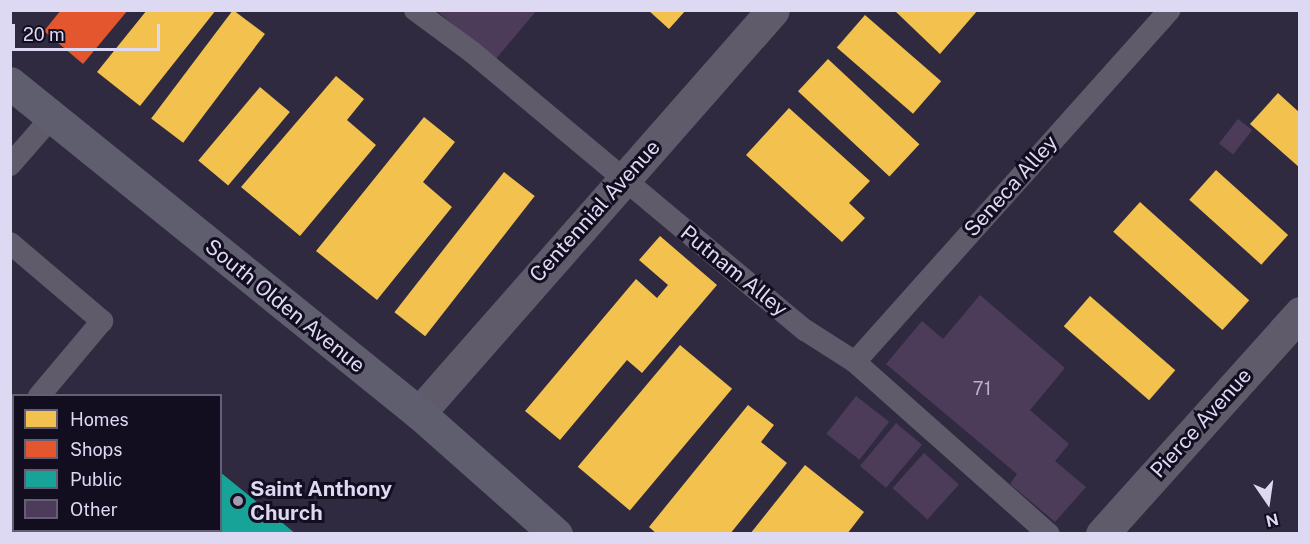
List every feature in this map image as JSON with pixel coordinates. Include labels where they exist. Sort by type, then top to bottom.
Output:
[{"type":"main road","name":"South Olden Avenue","points":[[10,83],[419,413],[546,530]]},
{"type":"street","name":"Centennial Avenue","points":[[419,413],[622,179],[773,10]]},
{"type":"street","name":"Pierce Avenue","points":[[1102,534],[1299,313]]},
{"type":"lane","name":"Putnam Alley","points":[[416,10],[472,52],[805,330],[855,363],[1050,534]]},
{"type":"lane","name":"Seneca Alley","points":[[855,363],[1170,10]]},
{"type":"lane","points":[[10,165],[52,117]]},
{"type":"lane","points":[[10,243],[102,321],[41,394]]},
{"type":"building: Homes","points":[[147,10],[216,10],[140,106],[97,72]]},
{"type":"building: Homes","points":[[233,10],[265,34],[183,143],[151,119]]},
{"type":"building: Homes","points":[[648,10],[686,10],[669,29]]},
{"type":"building: Homes","points":[[894,10],[978,10],[940,54]]},
{"type":"building: Homes","points":[[865,15],[941,81],[913,114],[837,47]]},
{"type":"building: Homes","points":[[828,59],[919,144],[889,176],[798,91]]},
{"type":"building: Homes","points":[[336,76],[364,99],[347,120],[376,145],[300,236],[241,187]]},
{"type":"building: Homes","points":[[260,87],[290,112],[228,186],[198,161]]},
{"type":"building: Homes","points":[[1278,93],[1300,113],[1300,168],[1250,124]]},
{"type":"building: Homes","points":[[789,108],[870,181],[849,203],[865,218],[842,242],[746,155]]},
{"type":"building: Homes","points":[[424,117],[455,142],[423,182],[452,207],[377,300],[316,251]]},
{"type":"building: Homes","points":[[1216,170],[1288,235],[1261,265],[1189,200]]},
{"type":"building: Homes","points":[[504,172],[535,196],[425,336],[394,312]]},
{"type":"building: Homes","points":[[1140,202],[1249,300],[1222,330],[1113,232]]},
{"type":"building: Homes","points":[[660,236],[717,285],[642,373],[627,360],[560,440],[525,411],[636,279],[657,298],[668,285],[639,260]]},
{"type":"building: Homes","points":[[1090,296],[1175,370],[1149,400],[1064,326]]},
{"type":"building: Homes","points":[[680,345],[732,389],[630,511],[578,467]]},
{"type":"building: Homes","points":[[748,405],[774,425],[761,442],[787,463],[730,534],[657,534],[649,527]]},
{"type":"building: Homes","points":[[805,465],[864,512],[847,534],[750,534]]},
{"type":"building: Shops","points":[[61,10],[128,10],[83,64],[44,31]]},
{"type":"building: Public","name":"Saint Anthony Church","points":[[222,474],[296,534],[138,534],[222,532]]},
{"type":"building: Other","points":[[436,10],[537,10],[495,60]]},
{"type":"building: Other","points":[[1238,119],[1252,130],[1233,155],[1219,143]]},
{"type":"building: Other","points":[[980,295],[1065,368],[1030,410],[1069,444],[1055,461],[1086,487],[1055,522],[1010,484],[1017,474],[886,364],[922,321],[943,339]]},
{"type":"building: Other","points":[[856,396],[889,422],[860,460],[826,434]]},
{"type":"building: Other","points":[[896,423],[922,445],[886,488],[860,466]]},
{"type":"building: Other","points":[[924,453],[959,484],[927,519],[893,488]]},
{"type":"place","name":"Saint Anthony Church","points":[[238,501]]}]
